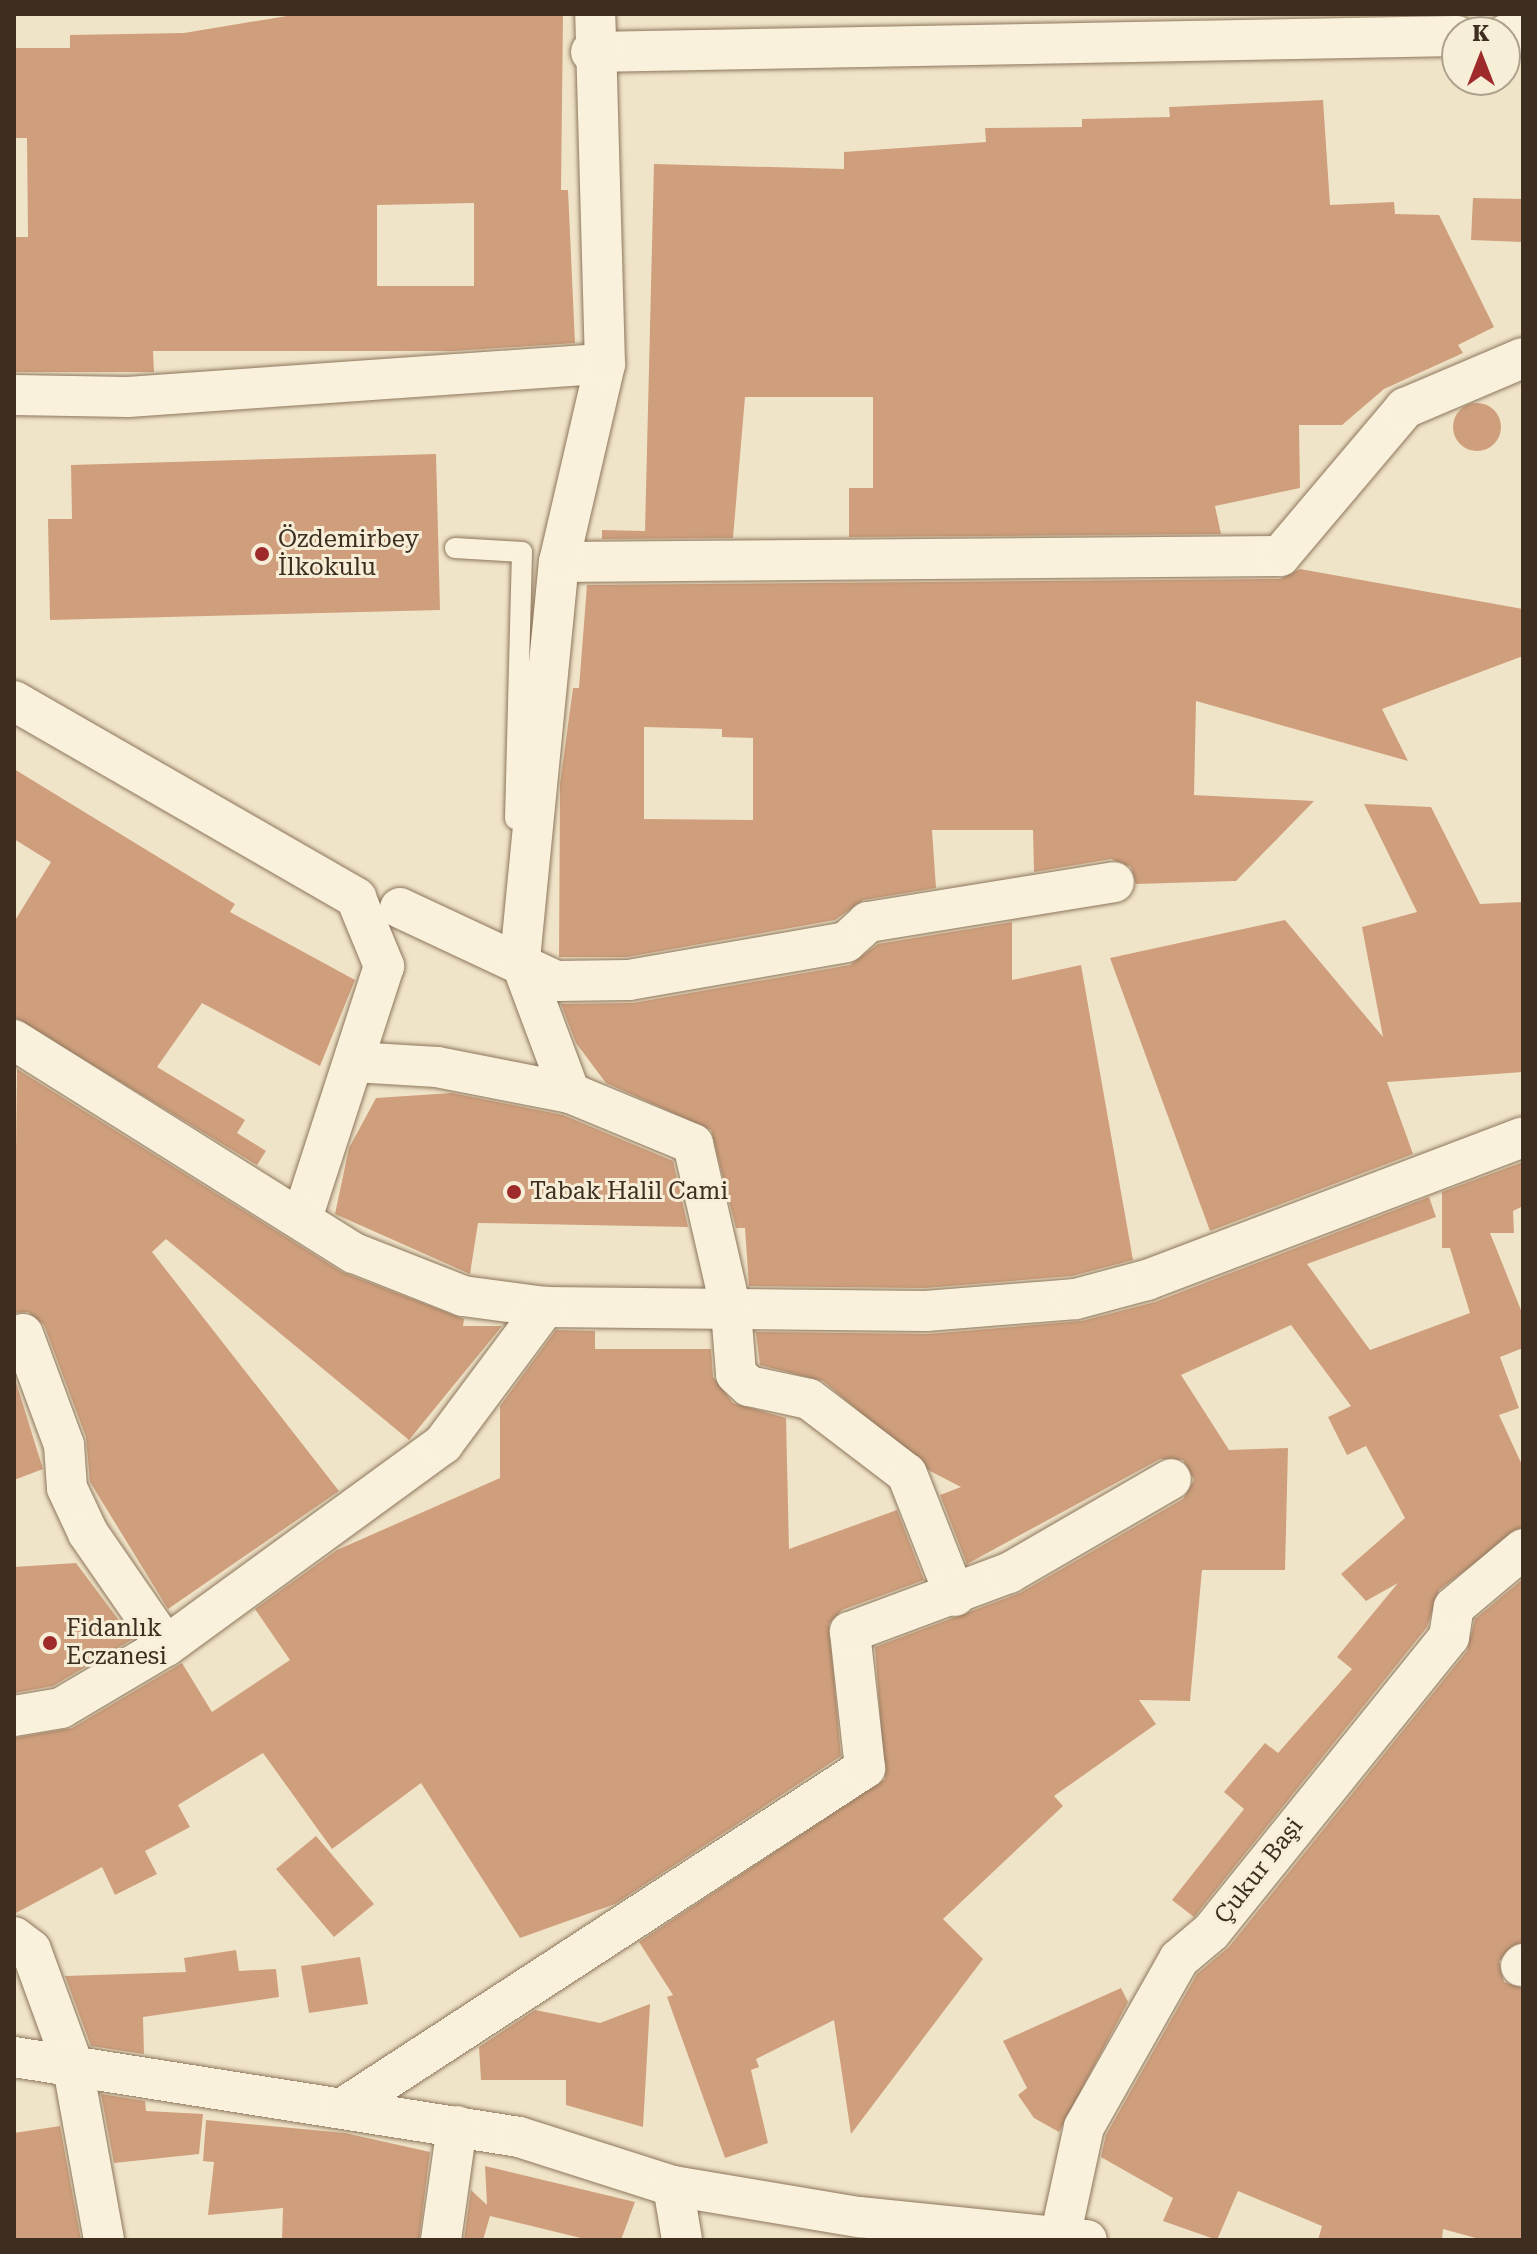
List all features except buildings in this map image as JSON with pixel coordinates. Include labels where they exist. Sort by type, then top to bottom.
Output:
[{"type":"street","points":[[570,1093],[520,959],[559,562],[605,364],[593,33],[1441,36]]},
{"type":"street","points":[[559,562],[1280,556],[1405,408],[1523,358]]},
{"type":"street","points":[[14,395],[128,397],[605,364]]},
{"type":"street","points":[[14,701],[356,898],[384,966],[303,1215]]},
{"type":"street","points":[[400,908],[520,959],[556,981],[629,980],[846,942],[868,922],[1114,882]]},
{"type":"street","points":[[14,1040],[169,1142],[303,1215],[354,1253],[463,1296],[545,1307],[926,1311],[1076,1299],[1147,1280],[1523,1137]]},
{"type":"street","points":[[354,1062],[437,1067],[570,1093],[693,1144],[731,1310],[736,1374],[749,1386],[809,1399],[907,1474],[955,1596]]},
{"type":"street","points":[[14,1716],[61,1708],[166,1646],[443,1444],[545,1307]]},
{"type":"street","points":[[23,1334],[64,1445],[67,1488],[88,1533],[166,1646]]},
{"type":"street","points":[[343,2108],[865,1768],[850,1632],[955,1596],[1009,1573],[1171,1479]]},
{"type":"street","name":"Çukur Başi","points":[[1074,2236],[1084,2127],[1179,1959],[1211,1932],[1449,1637],[1454,1607],[1523,1549]]},
{"type":"street","points":[[14,1937],[31,1950],[72,2062],[104,2240]]},
{"type":"street","points":[[14,2057],[72,2062],[519,2137],[673,2186],[859,2217],[1074,2236]]},
{"type":"street","points":[[441,2240],[457,2126]]},
{"type":"street","points":[[673,2186],[682,2240]]},
{"type":"lane","points":[[455,548],[522,552],[515,855],[520,959]]},
{"type":"place","name":"Özdemirbey İlkokulu","points":[[262,554]]},
{"type":"place","name":"Tabak Halil Cami","points":[[514,1192]]},
{"type":"place","name":"Fidanlık Eczanesi","points":[[50,1643]]}]
